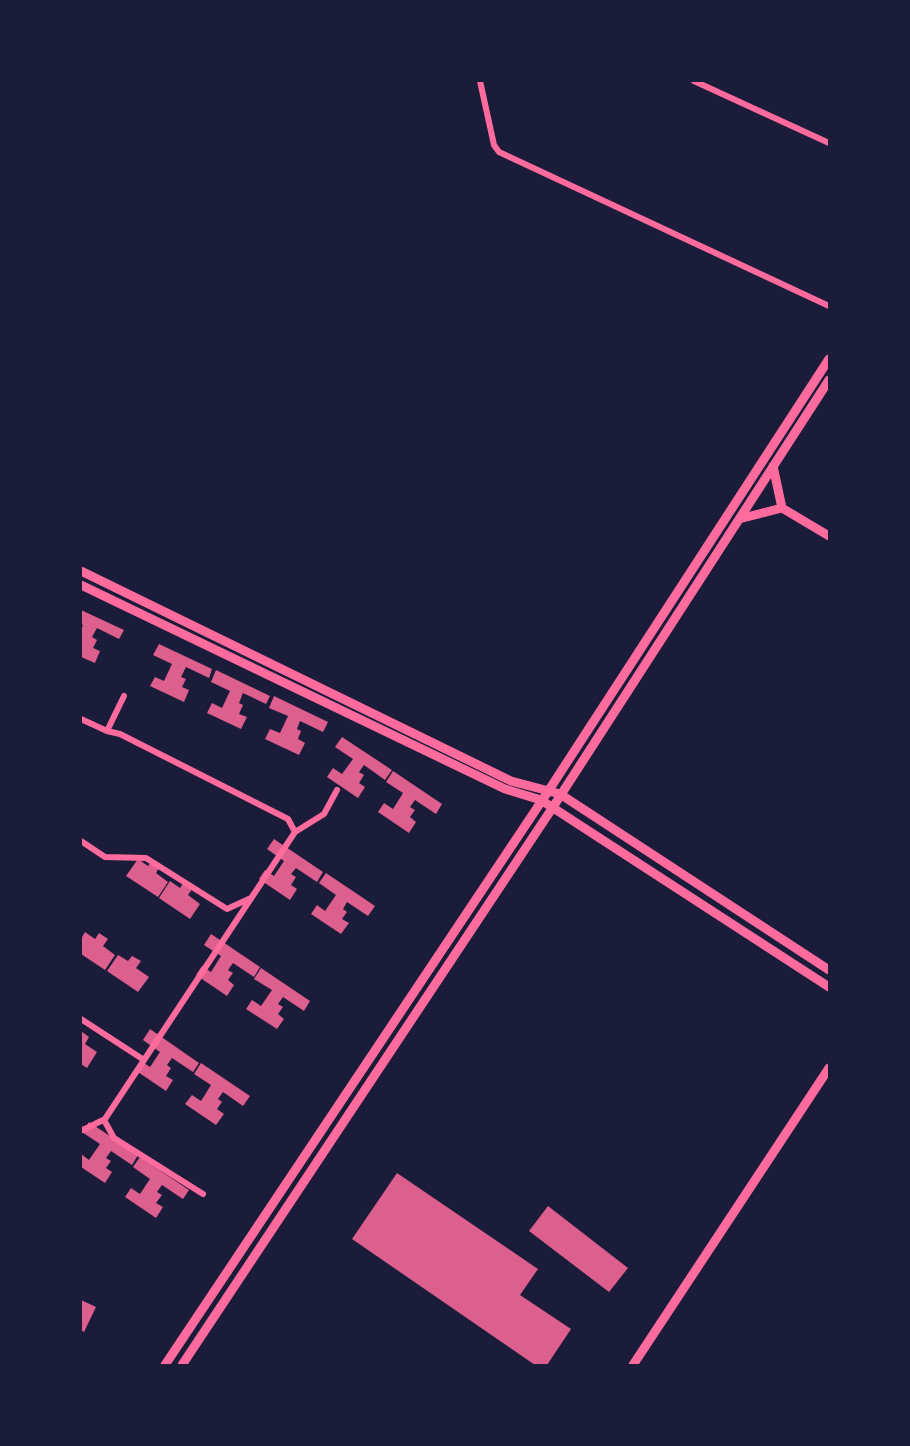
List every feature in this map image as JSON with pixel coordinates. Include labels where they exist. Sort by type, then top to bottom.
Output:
[{"type":"street","points":[[480,81],[494,145],[499,152],[829,306]]},
{"type":"street","points":[[694,81],[829,143]]},
{"type":"street","points":[[165,1365],[549,790],[829,359]]},
{"type":"street","points":[[182,1365],[553,807],[829,380]]},
{"type":"street","points":[[773,466],[782,508]]},
{"type":"street","points":[[739,519],[782,508],[829,536]]},
{"type":"street","points":[[81,572],[511,781],[560,794],[829,970]]},
{"type":"street","points":[[81,585],[505,789],[541,800],[829,987]]},
{"type":"street","points":[[107,730],[124,696]]},
{"type":"street","points":[[81,719],[120,734],[288,819],[295,832]]},
{"type":"street","points":[[81,1129],[104,1120],[295,832],[324,814],[337,790]]},
{"type":"street","points":[[81,841],[105,857],[146,858],[227,909],[252,897]]},
{"type":"street","points":[[81,1019],[144,1060]]},
{"type":"street","points":[[633,1365],[829,1068]]},
{"type":"street","points":[[104,1120],[114,1138],[203,1194]]},
{"type":"building","points":[[81,610],[124,630],[119,639],[97,628],[92,637],[97,640],[93,648],[100,651],[95,663],[81,657],[83,625],[81,624]]},
{"type":"building","points":[[159,644],[212,669],[209,678],[186,667],[181,677],[186,679],[182,687],[189,690],[184,702],[150,686],[155,677],[164,681],[172,664],[153,655]]},
{"type":"building","points":[[216,670],[270,696],[266,704],[243,693],[239,703],[243,705],[239,714],[247,717],[241,729],[207,713],[212,703],[222,708],[230,691],[211,682]]},
{"type":"building","points":[[274,696],[328,722],[323,732],[300,721],[297,729],[301,731],[298,739],[305,743],[299,755],[265,739],[270,729],[280,733],[288,716],[269,708]]},
{"type":"building","points":[[342,737],[392,770],[385,780],[364,765],[359,772],[364,775],[359,783],[365,787],[358,798],[327,777],[333,768],[342,774],[353,759],[335,747]]},
{"type":"building","points":[[393,771],[442,804],[436,814],[415,800],[410,807],[415,810],[410,817],[416,822],[409,833],[378,812],[384,803],[393,809],[403,793],[386,782]]},
{"type":"building","points":[[274,839],[323,872],[317,882],[296,868],[291,874],[296,877],[291,885],[297,889],[290,900],[259,879],[265,870],[274,876],[284,861],[267,849]]},
{"type":"building","points":[[138,859],[148,866],[152,860],[160,866],[156,873],[168,882],[158,897],[126,876]]},
{"type":"building","points":[[326,873],[375,906],[368,916],[347,902],[343,909],[347,912],[342,919],[349,923],[341,934],[311,914],[317,905],[325,911],[336,895],[319,883]]},
{"type":"building","points":[[170,881],[180,888],[184,882],[193,888],[188,895],[200,904],[190,919],[159,898]]},
{"type":"building","points":[[85,932],[95,939],[99,933],[108,939],[103,946],[115,955],[105,970],[81,954],[81,939]]},
{"type":"building","points":[[211,934],[260,967],[254,977],[233,963],[228,970],[233,973],[228,980],[234,985],[227,996],[196,975],[202,966],[211,972],[221,956],[204,945]]},
{"type":"building","points":[[118,955],[128,961],[132,956],[141,961],[136,968],[149,977],[138,992],[107,971]]},
{"type":"building","points":[[261,968],[310,1001],[304,1011],[283,997],[278,1004],[283,1007],[278,1014],[284,1019],[277,1029],[246,1009],[252,1000],[261,1006],[272,990],[254,979]]},
{"type":"building","points":[[150,1029],[199,1063],[193,1072],[172,1058],[167,1065],[171,1068],[166,1076],[173,1080],[166,1091],[135,1070],[141,1061],[150,1067],[160,1052],[143,1040]]},
{"type":"building","points":[[81,1031],[89,1037],[85,1044],[97,1052],[87,1068],[81,1064]]},
{"type":"building","points":[[201,1063],[250,1096],[243,1106],[223,1092],[218,1099],[222,1102],[217,1109],[224,1114],[216,1125],[185,1104],[192,1095],[201,1101],[211,1085],[194,1074]]},
{"type":"building","points":[[89,1122],[138,1155],[132,1165],[111,1151],[106,1158],[111,1161],[106,1168],[112,1172],[105,1183],[81,1167],[81,1154],[89,1160],[100,1144],[82,1132]]},
{"type":"building","points":[[140,1157],[189,1190],[183,1199],[162,1185],[157,1192],[162,1195],[156,1203],[163,1207],[156,1218],[125,1197],[131,1188],[140,1194],[150,1179],[133,1167]]},
{"type":"building","points":[[397,1173],[538,1269],[520,1295],[571,1329],[547,1365],[535,1365],[352,1239]]},
{"type":"building","points":[[548,1206],[628,1268],[609,1292],[529,1231]]},
{"type":"building","points":[[81,1300],[96,1307],[84,1332],[81,1330]]}]
